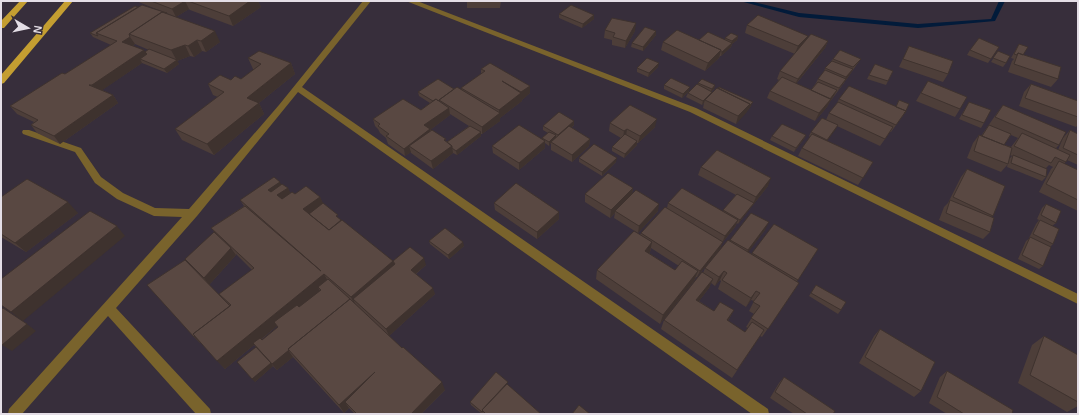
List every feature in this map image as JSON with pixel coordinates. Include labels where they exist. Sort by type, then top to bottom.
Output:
[{"type":"highway","points":[[1,26],[24,1]]},
{"type":"highway","points":[[1,81],[69,1]]},
{"type":"street","points":[[14,414],[193,213],[298,88],[367,1]]},
{"type":"street","points":[[410,1],[693,110],[1078,299]]},
{"type":"street","points":[[298,88],[763,414]]},
{"type":"street","points":[[26,132],[78,150],[98,180],[120,196],[154,212],[193,213]]},
{"type":"street","points":[[109,309],[205,414]]},
{"type":"building","points":[[151,1],[185,1],[172,9]]},
{"type":"building","points":[[188,1],[250,1],[229,16]]},
{"type":"building","points":[[142,5],[167,13],[162,12],[129,34],[130,37],[122,42],[144,50],[92,85],[89,85],[113,95],[54,136],[31,125],[38,120],[10,106],[62,73],[65,74],[117,41],[96,33]]},
{"type":"building","points":[[571,5],[594,15],[583,24],[559,14]]},
{"type":"building","points":[[135,6],[138,7],[96,33],[98,36],[90,33]]},
{"type":"building","points":[[162,12],[215,31],[201,41],[197,40],[188,46],[185,45],[171,50],[129,34]]},
{"type":"building","points":[[758,15],[808,36],[798,46],[747,25]]},
{"type":"building","points":[[612,18],[636,23],[626,41],[613,37],[615,33],[605,30]]},
{"type":"building","points":[[645,27],[656,31],[643,47],[632,43]]},
{"type":"building","points":[[677,30],[721,50],[708,63],[663,42]]},
{"type":"building","points":[[708,32],[732,43],[721,52],[721,50],[699,40]]},
{"type":"building","points":[[731,33],[738,36],[732,41],[725,38]]},
{"type":"building","points":[[811,34],[828,41],[798,79],[780,71]]},
{"type":"building","points":[[979,38],[999,47],[991,59],[970,50]]},
{"type":"building","points":[[1019,44],[1028,47],[1023,55],[1018,53],[1017,55],[1014,54]]},
{"type":"building","points":[[909,46],[953,61],[948,74],[903,59]]},
{"type":"building","points":[[149,49],[177,60],[164,69],[140,59],[147,54],[145,52]]},
{"type":"building","points":[[840,50],[861,59],[853,67],[833,59]]},
{"type":"building","points":[[259,51],[291,63],[247,98],[259,103],[207,144],[175,129],[224,92],[208,84],[220,75],[231,80],[235,76],[241,79],[261,64],[248,58]]},
{"type":"building","points":[[998,51],[1010,56],[1006,63],[993,58]]},
{"type":"building","points":[[1018,53],[1061,67],[1058,79],[1014,64]]},
{"type":"building","points":[[647,58],[659,63],[649,73],[637,68]]},
{"type":"building","points":[[832,61],[853,69],[846,77],[825,68]]},
{"type":"building","points":[[490,63],[530,86],[521,92],[502,81],[521,93],[499,110],[461,88],[485,71],[481,69]]},
{"type":"building","points":[[875,64],[893,71],[888,81],[869,75]]},
{"type":"building","points":[[825,70],[846,79],[839,88],[818,79]]},
{"type":"building","points":[[782,77],[831,99],[819,113],[770,91]]},
{"type":"building","points":[[671,78],[690,87],[683,94],[664,85]]},
{"type":"building","points":[[438,79],[454,89],[438,101],[436,99],[433,101],[418,92]]},
{"type":"building","points":[[702,79],[715,85],[712,89],[698,83]]},
{"type":"building","points":[[928,81],[967,97],[960,109],[921,93]]},
{"type":"building","points":[[818,82],[837,90],[830,99],[811,90]]},
{"type":"building","points":[[697,84],[712,92],[703,101],[688,93]]},
{"type":"building","points":[[1031,84],[1078,101],[1078,117],[1025,98]]},
{"type":"building","points":[[849,86],[906,111],[896,125],[839,99]]},
{"type":"building","points":[[457,87],[500,113],[482,127],[439,100]]},
{"type":"building","points":[[719,87],[753,102],[749,106],[750,104],[718,88]]},
{"type":"building","points":[[717,88],[750,104],[738,116],[705,100]]},
{"type":"building","points":[[403,99],[421,110],[436,99],[449,108],[424,125],[430,129],[404,149],[386,136],[389,134],[378,126],[380,124],[373,119]]},
{"type":"building","points":[[899,100],[909,104],[906,111],[896,107]]},
{"type":"building","points":[[838,102],[893,127],[885,139],[829,113]]},
{"type":"building","points":[[969,102],[991,110],[984,123],[962,115]]},
{"type":"building","points":[[630,105],[657,119],[640,136],[627,129],[624,131],[610,123]]},
{"type":"building","points":[[1003,105],[1066,132],[1059,145],[995,117]]},
{"type":"building","points":[[559,112],[574,121],[558,135],[543,126]]},
{"type":"building","points":[[822,118],[838,125],[827,140],[811,132]]},
{"type":"building","points":[[782,124],[806,135],[796,148],[772,136]]},
{"type":"building","points":[[519,125],[545,141],[519,163],[492,146]]},
{"type":"building","points":[[989,125],[1011,134],[1004,145],[982,136]]},
{"type":"building","points":[[470,126],[481,132],[456,151],[447,142]]},
{"type":"building","points":[[569,126],[590,139],[572,155],[551,142]]},
{"type":"building","points":[[432,130],[446,139],[444,140],[452,146],[431,161],[409,146]]},
{"type":"building","points":[[1070,130],[1078,134],[1078,155],[1063,148]]},
{"type":"building","points":[[549,132],[556,135],[549,142],[542,138]]},
{"type":"building","points":[[1022,133],[1070,155],[1066,162],[1055,157],[1051,163],[1014,146]]},
{"type":"building","points":[[625,134],[637,141],[625,154],[612,147]]},
{"type":"building","points":[[812,134],[873,162],[863,178],[802,148]]},
{"type":"building","points":[[979,135],[1012,148],[1008,164],[974,151]]},
{"type":"building","points":[[594,144],[617,158],[602,172],[579,158]]},
{"type":"building","points":[[717,150],[771,178],[756,197],[701,167]]},
{"type":"building","points":[[1013,155],[1047,169],[1046,177],[1011,163]]},
{"type":"building","points":[[1059,161],[1078,170],[1078,200],[1046,184]]},
{"type":"building","points":[[967,169],[1005,186],[993,216],[953,197]]},
{"type":"building","points":[[608,173],[633,188],[611,210],[585,194]]},
{"type":"building","points":[[274,177],[280,182],[268,190],[271,192],[282,184],[288,188],[277,195],[282,199],[292,192],[295,194],[306,186],[320,197],[303,209],[329,230],[342,220],[393,261],[351,297],[324,274],[217,361],[193,334],[231,305],[219,294],[254,268],[211,228],[245,206],[321,271],[240,200]]},
{"type":"building","points":[[27,179],[68,202],[15,243],[1,234],[1,197]]},
{"type":"building","points":[[516,183],[559,212],[537,232],[494,203]]},
{"type":"building","points":[[682,188],[738,220],[725,236],[668,203]]},
{"type":"building","points":[[636,190],[659,204],[639,226],[615,211]]},
{"type":"building","points":[[737,194],[754,203],[740,220],[723,210]]},
{"type":"building","points":[[950,200],[994,218],[990,232],[946,213]]},
{"type":"building","points":[[323,203],[338,215],[336,216],[341,220],[329,230],[309,214]]},
{"type":"building","points":[[1046,204],[1061,211],[1056,223],[1041,215]]},
{"type":"building","points":[[665,207],[723,242],[700,271],[641,233]]},
{"type":"building","points":[[90,211],[117,226],[11,312],[1,305],[1,279]]},
{"type":"building","points":[[751,213],[769,222],[748,250],[730,240]]},
{"type":"building","points":[[1040,220],[1059,229],[1053,244],[1033,234]]},
{"type":"building","points":[[774,224],[818,249],[798,280],[752,253]]},
{"type":"building","points":[[445,228],[463,242],[448,255],[429,241]]},
{"type":"building","points":[[634,231],[652,242],[645,251],[675,270],[682,261],[698,271],[663,315],[597,270]]},
{"type":"building","points":[[214,232],[231,248],[204,278],[185,259]]},
{"type":"building","points":[[1030,237],[1051,247],[1043,266],[1022,255]]},
{"type":"building","points":[[728,240],[799,283],[768,329],[751,318],[760,306],[753,302],[760,293],[756,291],[751,298],[722,280],[727,273],[724,271],[719,277],[705,268]]},
{"type":"building","points":[[410,247],[424,258],[411,270],[433,288],[386,329],[353,299],[395,264],[393,261]]},
{"type":"building","points":[[185,260],[230,306],[193,334],[195,336],[194,337],[147,285]]},
{"type":"building","points":[[702,272],[713,279],[696,300],[714,311],[720,302],[734,310],[727,320],[745,332],[752,322],[764,330],[737,370],[664,320]]},
{"type":"building","points":[[328,279],[350,299],[288,349],[289,350],[272,364],[253,343],[260,338],[262,340],[278,327],[274,322],[297,305],[299,307],[321,290],[318,287]]},
{"type":"building","points":[[816,285],[846,302],[841,310],[811,293]]},
{"type":"building","points":[[350,299],[402,348],[403,347],[442,382],[411,414],[357,414],[345,402],[375,372],[339,405],[288,349]]},
{"type":"building","points":[[3,308],[27,324],[2,345],[1,309]]},
{"type":"building","points":[[880,329],[935,362],[921,391],[865,357]]},
{"type":"building","points":[[1044,336],[1078,355],[1078,402],[1030,375]]},
{"type":"building","points":[[256,347],[271,363],[252,379],[237,362]]},
{"type":"building","points":[[947,371],[1013,410],[1012,414],[964,414],[937,397]]},
{"type":"building","points":[[496,372],[508,382],[482,410],[482,412],[470,402]]},
{"type":"building","points":[[784,377],[835,411],[833,414],[807,414],[775,392]]},
{"type":"building","points":[[507,384],[541,414],[486,414],[482,410]]},
{"type":"building","points":[[579,405],[590,414],[572,414]]},
{"type":"waterway","points":[[743,1],[799,15],[918,26],[993,20],[1002,1]]}]
